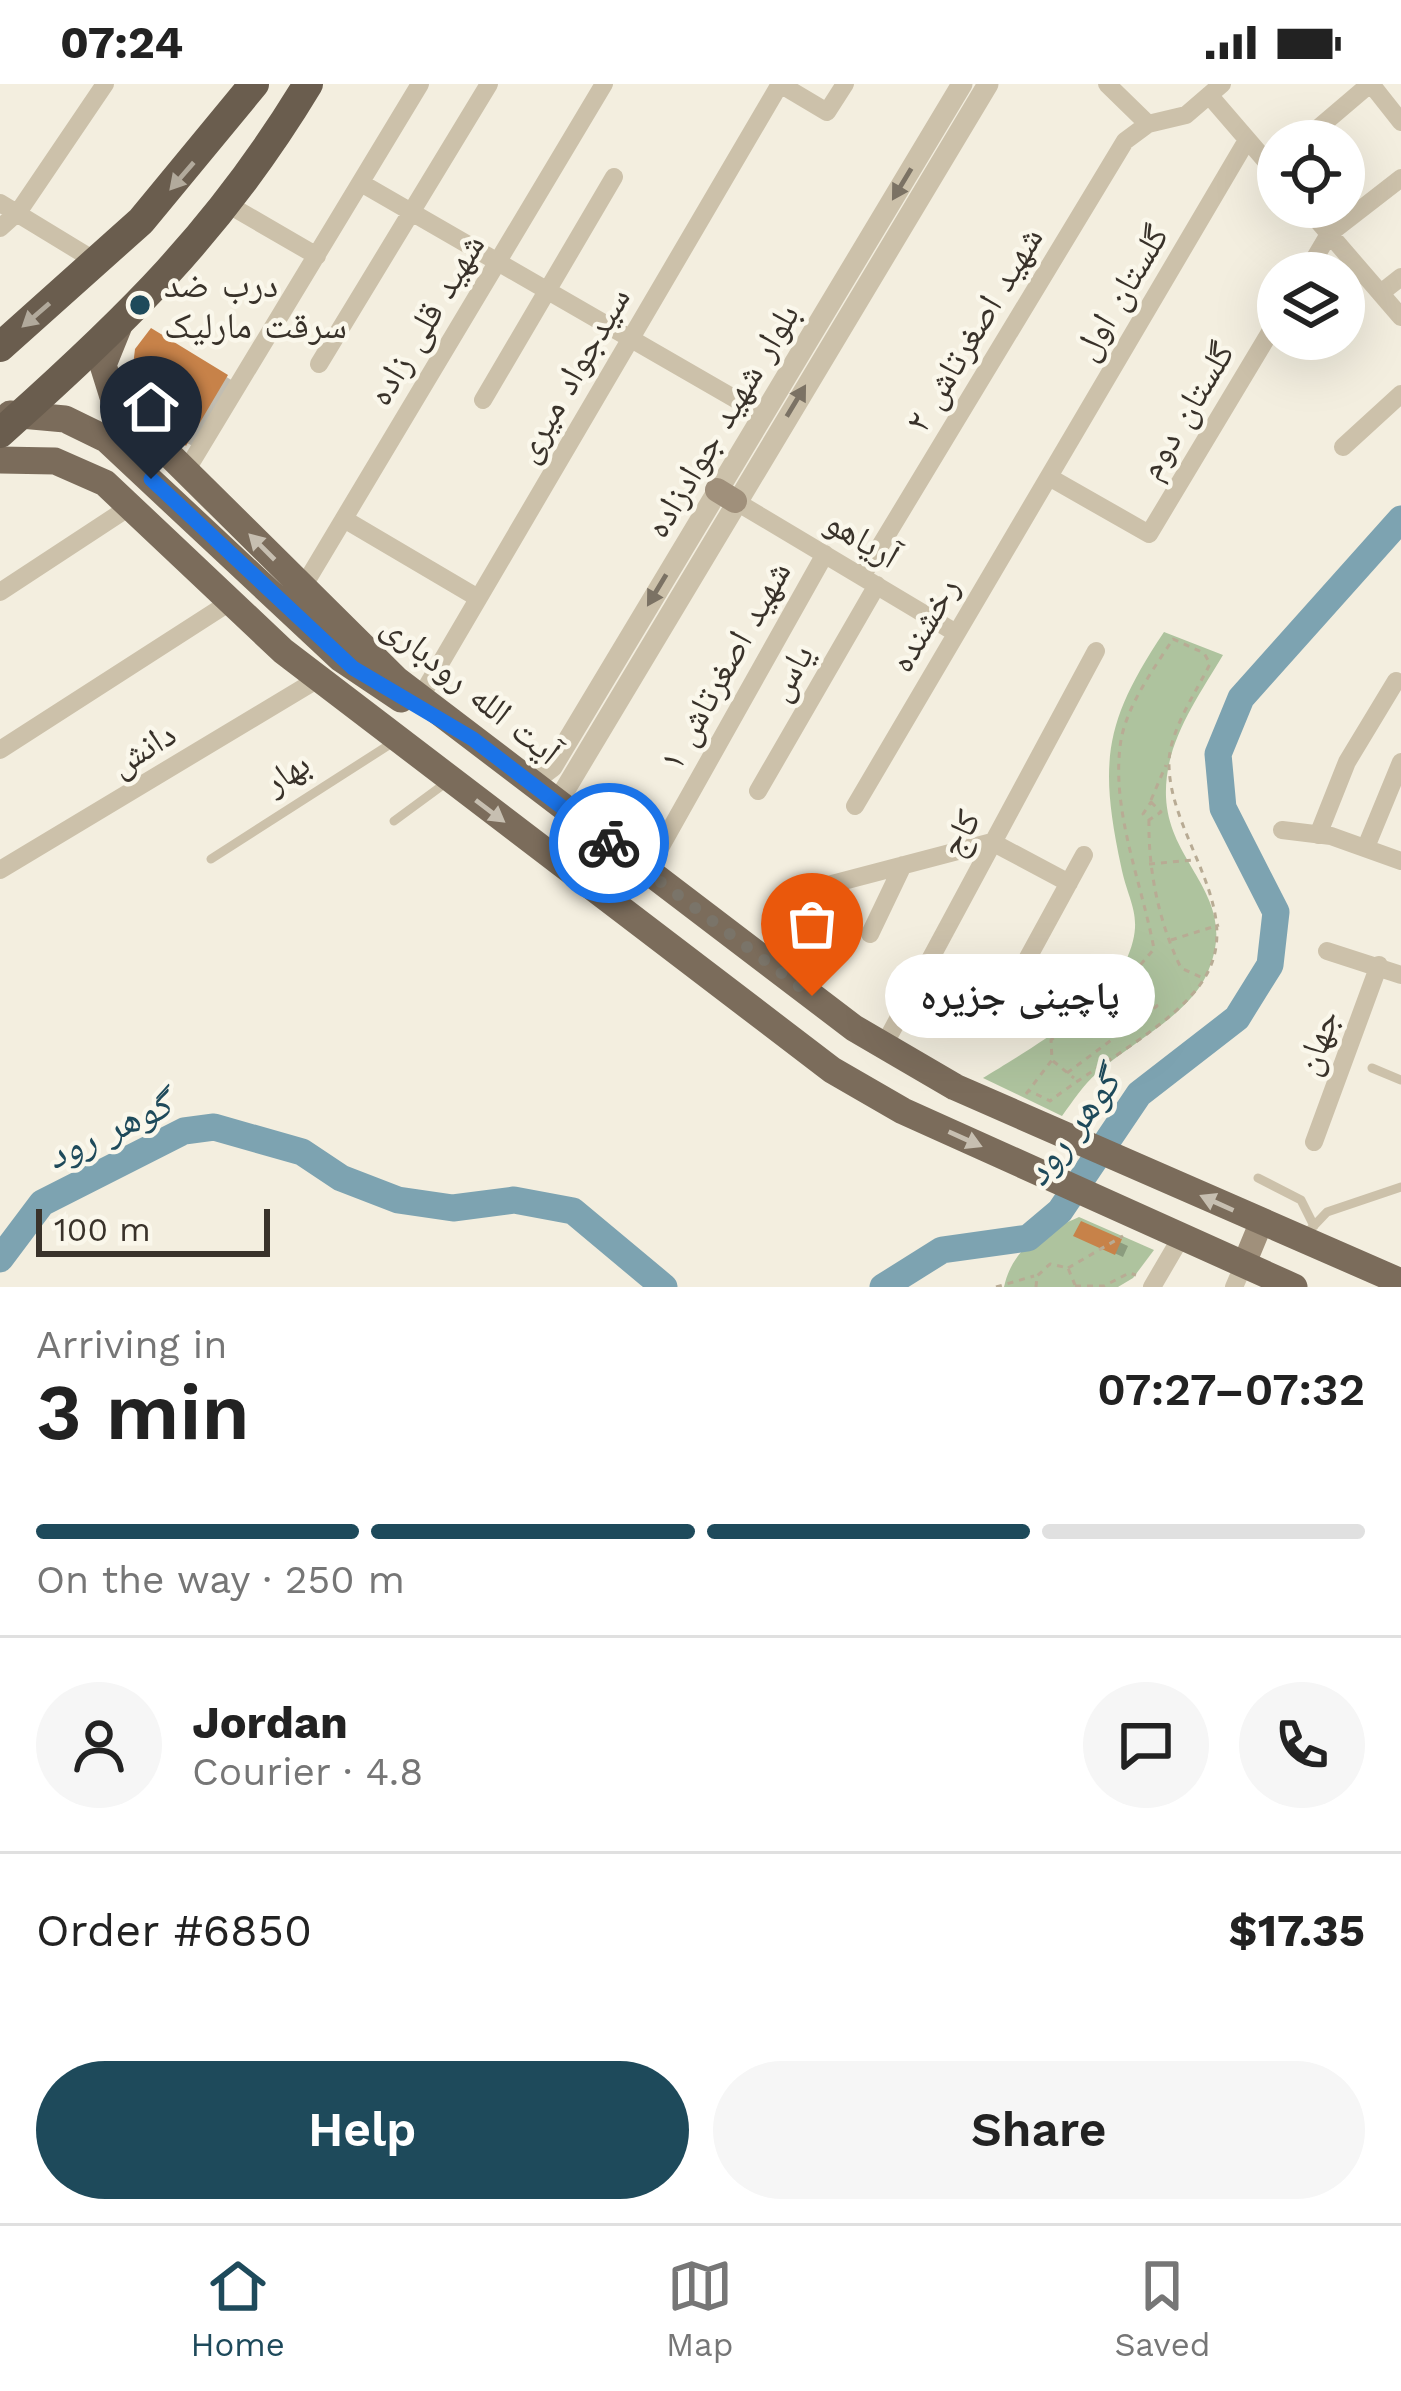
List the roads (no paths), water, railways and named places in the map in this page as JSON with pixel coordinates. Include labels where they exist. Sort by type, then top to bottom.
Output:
[{"type":"highway","points":[[0,347],[97,262],[177,182],[254,84]]},
{"type":"highway","points":[[0,433],[118,328],[229,205],[308,84]]},
{"type":"main road","name":"آیت الله رودباری","points":[[118,328],[104,356],[109,392],[407,697],[553,783],[591,829],[883,1047],[1045,1126],[1261,1222],[1307,1233],[1401,1282]]},
{"type":"main road","points":[[0,416],[56,417],[106,439],[340,658],[407,697]]},
{"type":"main road","points":[[126,501],[113,478],[126,455],[143,451],[183,468]]},
{"type":"main road","points":[[0,460],[64,463],[126,501],[318,679],[816,1060],[901,1110],[1027,1167],[1239,1276],[1294,1287]]},
{"type":"main road","points":[[1239,1276],[1261,1222]]},
{"type":"street","points":[[0,228],[9,207],[104,84]]},
{"type":"street","points":[[183,468],[420,84]]},
{"type":"street","points":[[319,364],[489,84]]},
{"type":"street","name":"شهید قلی زاده","points":[[303,587],[604,84]]},
{"type":"street","points":[[780,84],[827,112],[845,84]]},
{"type":"street","name":"سیدجواد میری","points":[[407,697],[478,598],[780,84]]},
{"type":"street","name":"بلوار شهید جوادزاده","points":[[553,783],[726,495],[763,415],[962,84]]},
{"type":"street","points":[[726,495],[988,84]]},
{"type":"street","points":[[1107,84],[1148,124],[1186,115],[1215,89],[1257,152]]},
{"type":"street","points":[[1328,120],[1370,84],[1401,122]]},
{"type":"street","name":"شهید اصغرتاش ۲","points":[[869,580],[1125,141],[1148,124]]},
{"type":"street","name":"گلستان اول","points":[[1048,477],[1247,140]]},
{"type":"street","points":[[483,400],[614,177]]},
{"type":"street","points":[[1318,252],[1329,234],[1401,178]]},
{"type":"street","points":[[361,183],[763,415]]},
{"type":"street","points":[[229,205],[316,256]]},
{"type":"street","points":[[9,207],[97,262]]},
{"type":"street","points":[[1324,228],[1401,317]]},
{"type":"street","points":[[1382,292],[1401,277]]},
{"type":"street","name":"گلستان دوم","points":[[1048,477],[1149,534],[1257,354]]},
{"type":"street","points":[[1342,447],[1401,394]]},
{"type":"street","name":"رخشنده","points":[[855,806],[1048,477]]},
{"type":"street","name":"آریاهو","points":[[726,495],[956,633]]},
{"type":"street","points":[[0,592],[126,501]]},
{"type":"street","points":[[344,519],[478,598]]},
{"type":"street","name":"شهید اصغرتاش ۱","points":[[647,871],[825,554]]},
{"type":"street","name":"یاس","points":[[758,791],[869,580]]},
{"type":"street","points":[[0,750],[230,602]]},
{"type":"street","name":"کاج","points":[[883,1047],[1096,651]]},
{"type":"street","name":"دانش","points":[[0,870],[318,679]]},
{"type":"street","points":[[1318,835],[1347,762],[1396,681]]},
{"type":"street","points":[[1366,848],[1401,762]]},
{"type":"street","points":[[1282,830],[1318,835],[1401,861]]},
{"type":"street","points":[[790,895],[992,842],[1069,883]]},
{"type":"street","points":[[1006,998],[1084,855]]},
{"type":"street","points":[[870,934],[903,865]]},
{"type":"street","points":[[1327,951],[1401,975]]},
{"type":"street","name":"جهان","points":[[1314,1142],[1379,965]]},
{"type":"street","points":[[1154,1285],[1175,1246]]},
{"type":"lane","name":"بهار","points":[[211,859],[397,740]]},
{"type":"lane","points":[[394,821],[450,780]]},
{"type":"lane","points":[[1372,1068],[1401,1080]]},
{"type":"lane","points":[[1258,1178],[1300,1200],[1307,1233]]},
{"type":"lane","points":[[1307,1233],[1328,1212],[1398,1192]]},
{"type":"waterway","name":"گوهر رود","points":[[883,1287],[942,1250],[1028,1238],[1060,1211],[1139,1094],[1237,1018],[1270,965],[1276,912],[1223,808],[1218,754],[1241,698],[1401,519]]},
{"type":"waterway","name":"گوهر رود","points":[[0,1259],[42,1203],[184,1131],[214,1127],[302,1152],[341,1178],[398,1200],[453,1208],[514,1200],[573,1211],[664,1287]]},
{"type":"place","name":"درب ضد سرقت مارلیک","points":[[140,305]]},
{"type":"place","name":"پاچینی جزیره","points":[[812,996]]}]
